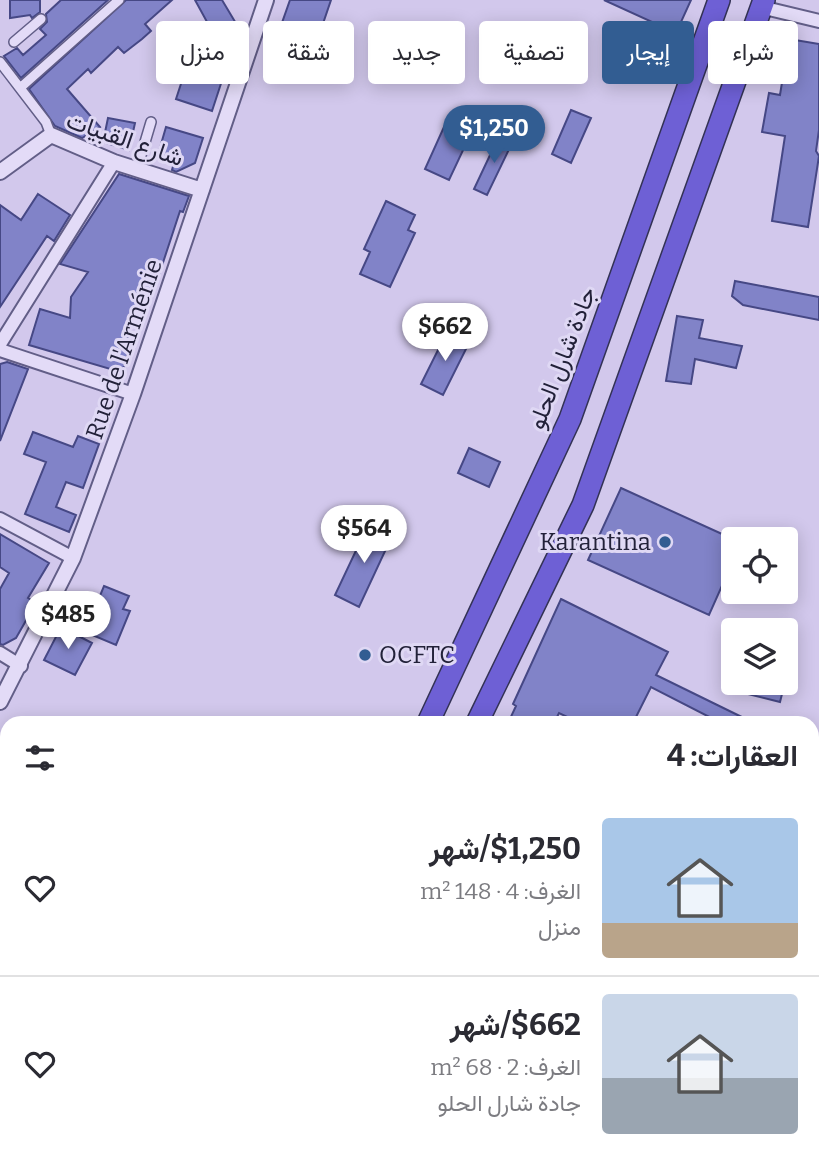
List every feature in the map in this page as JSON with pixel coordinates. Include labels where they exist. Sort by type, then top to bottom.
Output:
[{"type":"highway","name":"جادة شارل الحلو","points":[[431,716],[570,419],[719,0]]},
{"type":"highway","points":[[480,716],[583,505],[763,4]]},
{"type":"street","points":[[20,88],[119,0]]},
{"type":"street","name":"Rue de l'Arménie","points":[[0,702],[21,666],[73,558],[133,394],[266,0]]},
{"type":"street","points":[[763,4],[819,21]]},
{"type":"street","points":[[14,41],[41,19]]},
{"type":"street","points":[[0,62],[51,135]]},
{"type":"street","points":[[137,169],[151,122]]},
{"type":"street","name":"شارع القبيات","points":[[0,170],[51,135],[114,162],[202,190]]},
{"type":"street","points":[[0,344],[114,162]]},
{"type":"street","points":[[0,350],[133,394]]},
{"type":"street","points":[[0,519],[73,558]]},
{"type":"street","points":[[0,653],[21,666]]},
{"type":"building","points":[[10,0],[40,0],[40,12],[32,18],[30,15],[10,18]]},
{"type":"building","points":[[61,0],[108,0],[21,78],[4,56],[17,48],[23,55],[46,35],[40,29],[47,22],[46,14]]},
{"type":"building","points":[[126,0],[172,0],[145,24],[151,31],[142,39],[124,53],[118,47],[91,73],[88,69],[67,89],[100,127],[82,138],[55,126],[29,89]]},
{"type":"building","points":[[195,0],[222,0],[235,21],[206,21]]},
{"type":"building","points":[[290,0],[331,0],[324,21],[283,21]]},
{"type":"building","points":[[604,0],[691,0],[681,21],[650,21]]},
{"type":"building","points":[[798,40],[819,44],[819,130],[816,151],[819,156],[808,227],[772,221],[785,136],[762,132],[769,93],[780,95],[782,84],[798,84]]},
{"type":"building","points":[[181,84],[221,84],[212,111],[176,99]]},
{"type":"building","points":[[571,110],[591,118],[571,163],[552,154]]},
{"type":"building","points":[[108,118],[135,123],[129,150],[103,142]]},
{"type":"building","points":[[448,118],[473,129],[449,180],[425,169]]},
{"type":"building","points":[[166,127],[203,138],[195,163],[176,172],[172,170],[174,163],[157,158]]},
{"type":"building","points":[[500,134],[513,141],[487,195],[474,189]]},
{"type":"building","points":[[119,174],[189,196],[183,212],[180,211],[152,296],[143,292],[128,337],[132,338],[124,367],[117,371],[29,345],[40,309],[70,318],[71,297],[88,272],[60,264]]},
{"type":"building","points":[[38,194],[70,215],[54,241],[47,236],[0,307],[0,205],[21,220]]},
{"type":"building","points":[[386,201],[415,215],[408,230],[415,233],[390,287],[360,274],[370,252],[364,249]]},
{"type":"building","points":[[735,281],[819,297],[819,320],[743,305],[732,296]]},
{"type":"building","points":[[677,316],[703,320],[699,338],[742,346],[736,368],[695,359],[691,384],[666,381]]},
{"type":"building","points":[[448,330],[470,341],[443,395],[421,384]]},
{"type":"building","points":[[7,362],[28,369],[0,441],[0,364]]},
{"type":"building","points":[[33,432],[73,447],[78,436],[99,444],[83,488],[66,482],[56,507],[76,515],[69,532],[25,514],[46,462],[24,454]]},
{"type":"building","points":[[469,448],[500,462],[489,487],[458,473]]},
{"type":"building","points":[[621,488],[721,534],[721,588],[709,615],[588,560]]},
{"type":"building","points":[[369,523],[393,534],[359,607],[335,595]]},
{"type":"building","points":[[0,534],[49,563],[28,598],[36,603],[16,638],[3,645],[0,644],[0,589],[9,573],[0,567]]},
{"type":"building","points":[[104,586],[129,596],[123,609],[130,611],[116,645],[85,632]]},
{"type":"building","points":[[561,599],[668,652],[656,675],[740,716],[707,716],[651,687],[636,716],[565,716],[559,713],[558,716],[511,716],[516,706],[513,704]]},
{"type":"building","points":[[61,627],[92,643],[75,675],[44,660]]},
{"type":"building","points":[[752,695],[782,695],[780,702]]},
{"type":"place","name":"Karantina","points":[[665,542]]},
{"type":"place","name":"OCFTC","points":[[365,655]]}]
